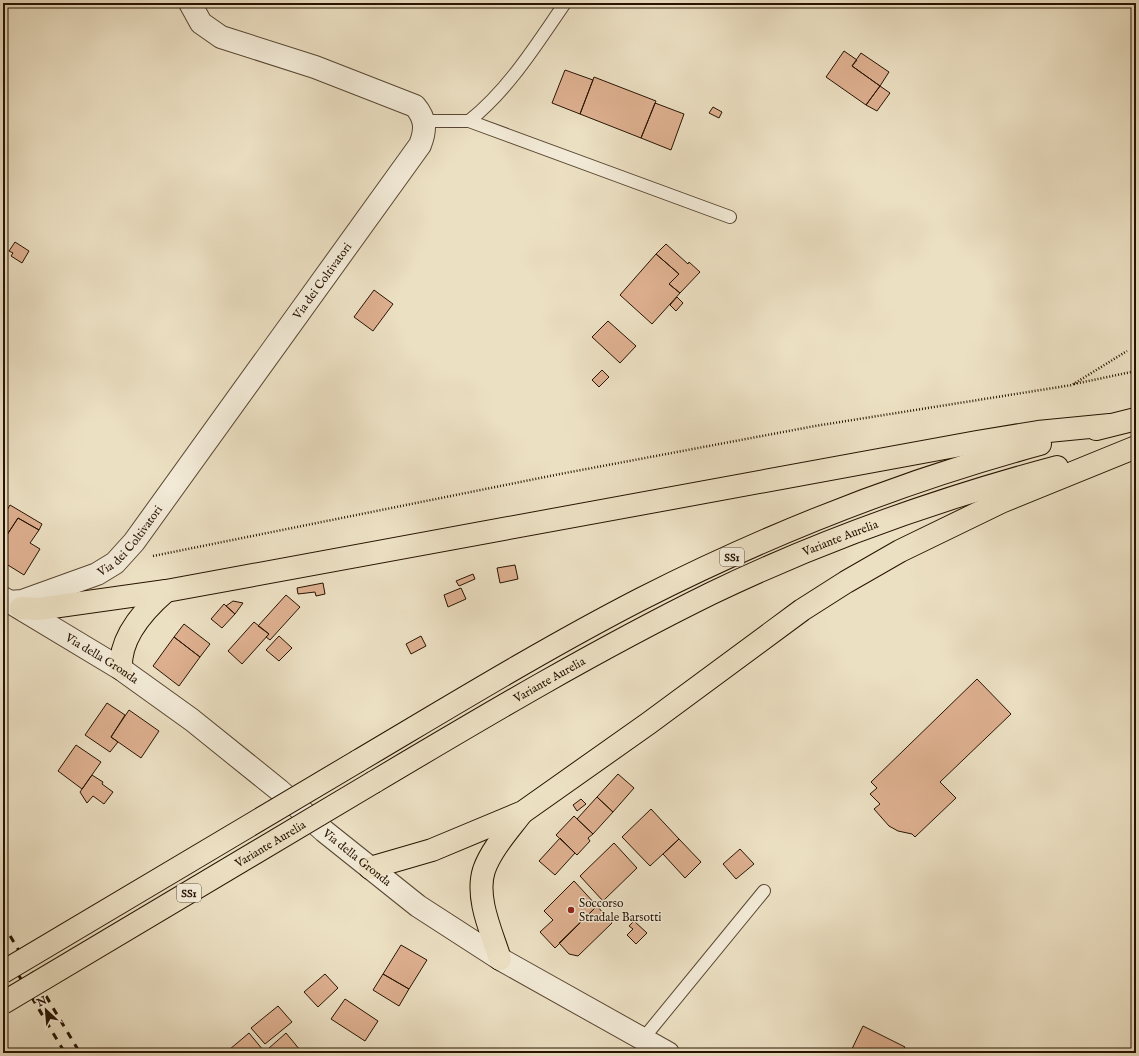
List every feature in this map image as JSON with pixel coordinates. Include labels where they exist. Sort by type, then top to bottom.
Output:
[{"type":"highway","name":"Variante Aurelia","points":[[3,972],[544,652],[642,599],[821,518],[931,477],[1022,449],[1136,418]]},
{"type":"highway","points":[[11,603],[38,609],[166,591],[977,442],[1038,432],[1110,425]]},
{"type":"highway","name":"Variante Aurelia","points":[[3,1003],[483,717],[644,627],[713,593],[790,558],[879,522],[1012,479],[1136,446]]},
{"type":"highway","points":[[370,868],[432,850],[523,812],[649,723],[802,610],[846,582],[900,551],[994,506],[1136,446]]},
{"type":"highway","points":[[122,670],[121,659],[126,641],[146,610],[166,591]]},
{"type":"highway","points":[[500,959],[485,911],[482,883],[484,870],[493,853],[523,812]]},
{"type":"street","points":[[190,3],[201,23],[221,37],[315,67],[400,99],[415,106],[424,121]]},
{"type":"street","name":"Via dei Coltivatori","points":[[11,603],[60,588],[97,574],[115,563],[134,542],[420,145],[424,133],[424,121]]},
{"type":"street","name":"Via della Gronda","points":[[11,603],[122,670],[192,720],[279,790],[324,831],[418,906],[500,959],[642,1040],[668,1053]]},
{"type":"lane","points":[[469,121],[485,108],[525,62],[565,3]]},
{"type":"lane","points":[[424,121],[469,121],[730,217]]},
{"type":"lane","points":[[642,1040],[764,891]]},
{"type":"path","points":[[1072,385],[1127,351]]},
{"type":"path","points":[[115,563],[560,474],[815,426],[1072,385],[1136,371]]},
{"type":"building","points":[[844,51],[857,60],[852,66],[880,86],[866,105],[826,77]]},
{"type":"building","points":[[861,53],[889,72],[880,86],[852,66]]},
{"type":"building","points":[[565,70],[593,80],[580,114],[552,103]]},
{"type":"building","points":[[594,77],[656,101],[641,138],[580,114]]},
{"type":"building","points":[[880,86],[890,93],[877,111],[866,105]]},
{"type":"building","points":[[655,103],[684,114],[671,150],[641,138]]},
{"type":"building","points":[[713,107],[722,112],[719,118],[709,113]]},
{"type":"building","points":[[15,242],[29,251],[22,263],[11,256],[13,253],[9,251]]},
{"type":"building","points":[[666,244],[688,264],[689,262],[700,272],[680,293],[669,284],[679,274],[656,254]]},
{"type":"building","points":[[656,254],[679,274],[669,284],[680,293],[652,324],[620,295]]},
{"type":"building","points":[[374,290],[393,304],[373,331],[354,317]]},
{"type":"building","points":[[677,297],[683,303],[676,311],[670,305]]},
{"type":"building","points":[[608,321],[636,346],[620,363],[592,337]]},
{"type":"building","points":[[602,370],[609,377],[599,387],[592,380]]},
{"type":"building","points":[[10,505],[42,524],[39,530],[18,518],[3,541],[3,517]]},
{"type":"building","points":[[18,518],[39,530],[30,543],[40,549],[24,575],[3,562],[3,541]]},
{"type":"building","points":[[515,565],[518,579],[500,583],[497,568]]},
{"type":"building","points":[[473,574],[475,579],[459,586],[456,581]]},
{"type":"building","points":[[323,583],[325,594],[316,596],[315,592],[298,594],[297,588]]},
{"type":"building","points":[[461,588],[466,599],[448,607],[444,595]]},
{"type":"building","points":[[286,595],[300,607],[270,640],[266,637],[269,634],[258,626]]},
{"type":"building","points":[[233,601],[243,603],[235,614],[226,606]]},
{"type":"building","points":[[224,604],[235,614],[222,628],[211,619]]},
{"type":"building","points":[[254,622],[269,634],[242,664],[228,651]]},
{"type":"building","points":[[184,624],[210,644],[200,657],[174,637]]},
{"type":"building","points":[[279,636],[292,648],[279,661],[266,650]]},
{"type":"building","points":[[421,636],[426,646],[411,654],[406,644]]},
{"type":"building","points":[[174,637],[200,657],[179,686],[153,666]]},
{"type":"building","points":[[977,679],[1011,714],[940,782],[956,798],[915,837],[912,834],[898,831],[889,826],[874,809],[880,804],[870,794],[877,788],[871,782]]},
{"type":"building","points":[[107,703],[125,715],[111,737],[118,742],[110,752],[85,735]]},
{"type":"building","points":[[129,710],[159,731],[141,758],[111,737]]},
{"type":"building","points":[[76,745],[101,762],[82,789],[58,771]]},
{"type":"building","points":[[618,774],[634,788],[613,812],[597,797]]},
{"type":"building","points":[[92,775],[103,782],[102,784],[113,792],[104,804],[93,796],[87,803],[80,792]]},
{"type":"building","points":[[597,797],[613,812],[593,834],[577,819]]},
{"type":"building","points":[[581,799],[586,804],[577,811],[573,805]]},
{"type":"building","points":[[651,809],[679,839],[650,866],[622,837]]},
{"type":"building","points":[[574,816],[593,834],[588,838],[590,841],[577,855],[556,835]]},
{"type":"building","points":[[560,838],[575,853],[555,875],[539,861]]},
{"type":"building","points":[[679,839],[701,862],[685,878],[663,854]]},
{"type":"building","points":[[614,843],[637,868],[603,901],[580,876]]},
{"type":"building","points":[[740,849],[754,864],[736,879],[723,864]]},
{"type":"building","points":[[574,881],[597,906],[555,948],[540,932],[553,920],[544,911]]},
{"type":"building","points":[[597,906],[612,923],[578,956],[569,954],[559,943]]},
{"type":"building","points":[[634,921],[647,933],[636,944],[627,935],[633,929],[629,926]]},
{"type":"building","points":[[401,945],[427,960],[409,989],[383,974]]},
{"type":"building","points":[[325,974],[338,988],[318,1007],[304,992]]},
{"type":"building","points":[[383,974],[409,989],[399,1006],[373,990]]},
{"type":"building","points":[[345,999],[378,1021],[365,1041],[331,1019]]},
{"type":"building","points":[[278,1006],[292,1022],[265,1044],[251,1028]]},
{"type":"building","points":[[863,1026],[905,1047],[902,1053],[850,1053]]},
{"type":"building","points":[[249,1033],[263,1050],[259,1053],[234,1053],[230,1049]]},
{"type":"building","points":[[286,1033],[300,1050],[297,1053],[271,1053],[268,1049]]},
{"type":"railway","points":[[3,924],[80,1053]]},
{"type":"railway","points":[[3,949],[65,1053]]},
{"type":"place","name":"Soccorso Stradale Barsotti","points":[[571,910]]}]
